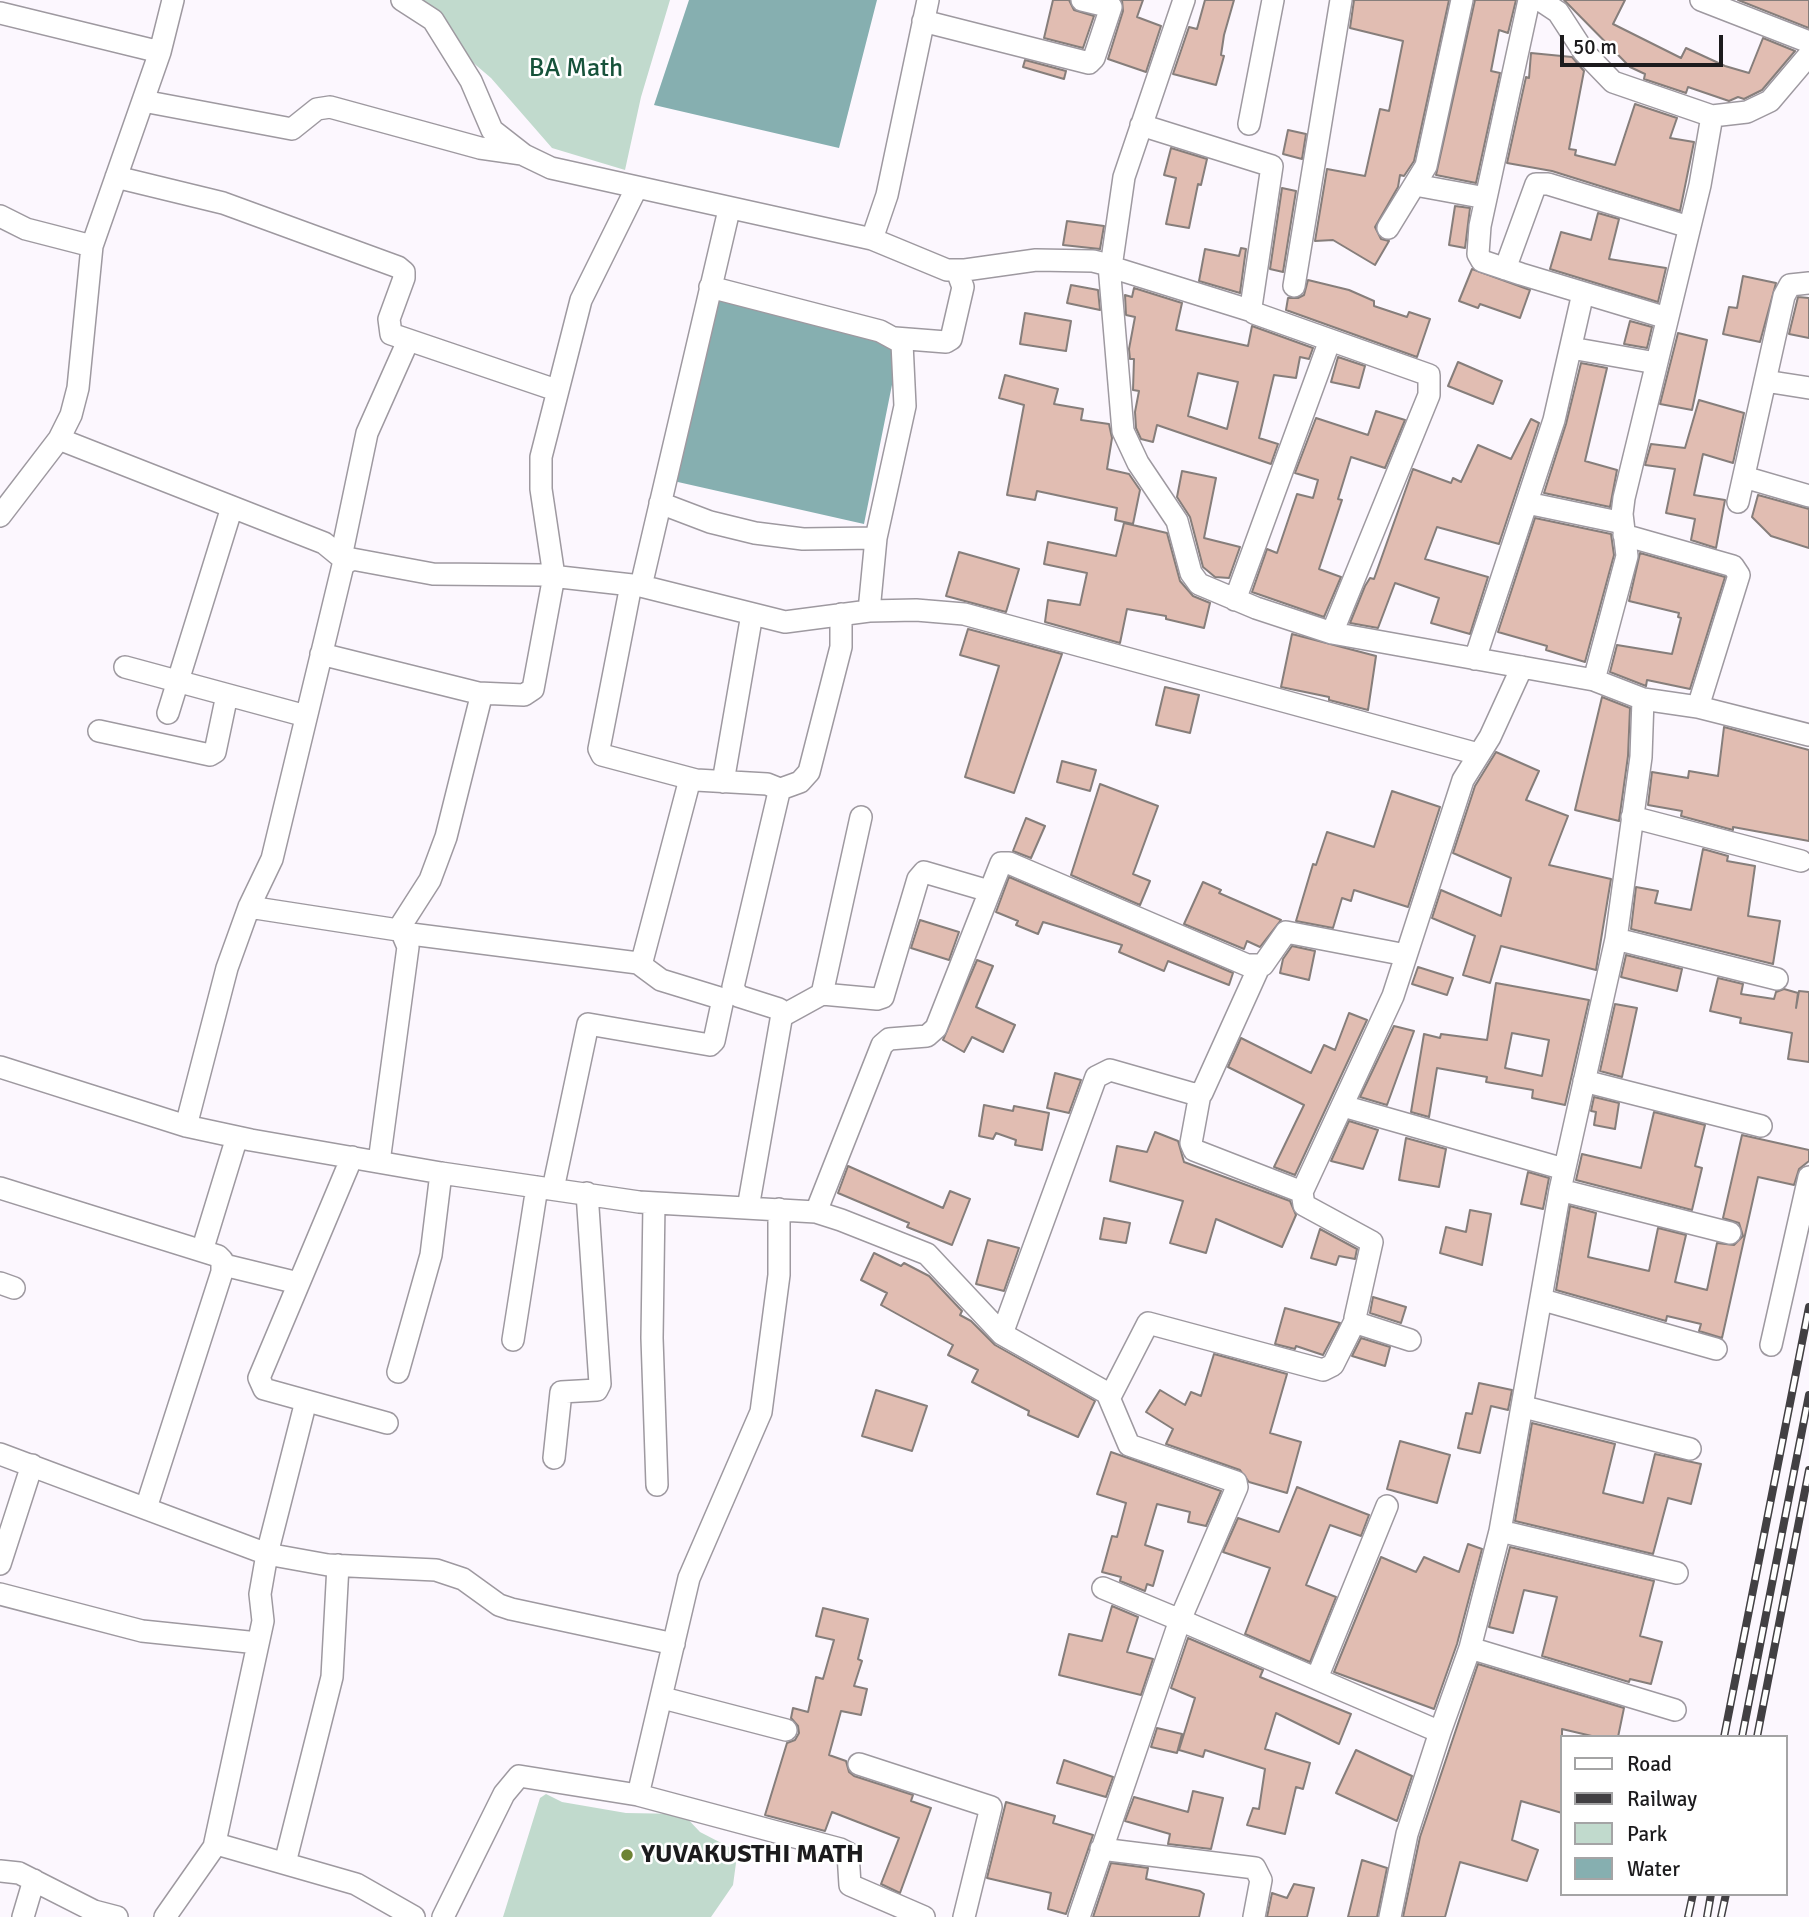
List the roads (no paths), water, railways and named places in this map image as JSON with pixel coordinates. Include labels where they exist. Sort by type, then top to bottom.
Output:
[{"type":"street","points":[[0,516],[59,439],[71,415],[79,388],[92,246],[160,52],[173,0]]},
{"type":"street","points":[[402,0],[433,20],[471,81],[492,130],[524,155],[551,168],[729,210],[872,239],[957,271],[1036,260],[1093,261],[1252,311],[1257,316],[1425,372],[1431,385],[1332,633]]},
{"type":"street","points":[[872,239],[887,195],[928,0]]},
{"type":"street","points":[[923,21],[1089,63],[1094,58],[1111,7],[1082,0]]},
{"type":"street","points":[[1184,0],[1124,177],[1111,267],[1123,432],[1138,463],[1177,521],[1195,580],[1235,600],[1332,633],[1594,680],[1643,699],[1698,707],[1809,735]]},
{"type":"street","points":[[1249,124],[1273,0]]},
{"type":"street","points":[[1294,286],[1341,0]]},
{"type":"street","points":[[1388,228],[1426,166],[1462,0]]},
{"type":"street","points":[[1530,0],[1486,198],[1478,254],[1482,261],[1505,269],[1667,318]]},
{"type":"street","points":[[1540,0],[1558,12],[1584,52],[1614,82],[1712,116],[1747,112],[1770,101],[1809,55]]},
{"type":"street","points":[[1701,0],[1809,42]]},
{"type":"street","points":[[0,13],[160,52]]},
{"type":"street","points":[[143,101],[292,129],[317,108],[330,107],[480,148],[524,155]]},
{"type":"street","points":[[1594,680],[1627,556],[1624,498],[1689,227],[1712,116]]},
{"type":"street","points":[[1140,125],[1272,166],[1252,311]]},
{"type":"street","points":[[116,177],[223,203],[398,267],[404,272],[404,278],[389,319],[388,332],[556,390]]},
{"type":"street","points":[[1505,269],[1536,184],[1548,184],[1689,227]]},
{"type":"street","points":[[1415,185],[1486,198]]},
{"type":"street","points":[[321,654],[478,693],[531,692],[554,576],[540,465],[556,390],[581,300],[636,189]]},
{"type":"street","points":[[729,210],[660,503],[636,585],[599,749],[606,758],[690,779],[767,784],[778,790],[800,782],[809,772],[841,647],[841,614]]},
{"type":"street","points":[[0,216],[26,229],[92,246]]},
{"type":"street","points":[[895,338],[946,342],[951,339],[963,287],[957,271]]},
{"type":"street","points":[[1738,502],[1787,290],[1794,283],[1809,283]]},
{"type":"street","points":[[710,288],[880,331],[902,343],[905,406],[876,538],[869,611]]},
{"type":"street","points":[[1475,659],[1554,421],[1583,293]]},
{"type":"street","points":[[1235,600],[1329,340]]},
{"type":"street","points":[[186,1126],[227,968],[249,907],[269,869],[344,559],[367,433],[408,341]]},
{"type":"street","points":[[1571,348],[1656,363]]},
{"type":"street","points":[[1765,381],[1809,388]]},
{"type":"street","points":[[59,439],[324,543],[344,559],[433,574],[554,576],[636,585],[785,622],[869,611],[916,610],[964,614],[1478,754]]},
{"type":"street","points":[[1744,477],[1809,496]]},
{"type":"street","points":[[660,503],[710,522],[755,533],[803,539],[876,538]]},
{"type":"street","points":[[1527,503],[1624,529],[1737,569],[1738,585],[1698,707]]},
{"type":"street","points":[[168,713],[232,508]]},
{"type":"street","points":[[723,782],[752,614]]},
{"type":"street","points":[[124,667],[306,716]]},
{"type":"street","points":[[1110,1397],[1143,1328],[1148,1323],[1323,1370],[1333,1365],[1355,1321],[1372,1242],[1304,1205],[1302,1192],[1389,1008],[1464,780],[1490,737],[1522,667]]},
{"type":"street","points":[[379,1162],[408,953],[401,931],[430,880],[446,837],[480,701],[478,693]]},
{"type":"street","points":[[99,731],[210,755],[215,752],[227,695]]},
{"type":"street","points":[[1390,1917],[1408,1834],[1470,1648],[1500,1531],[1543,1300],[1562,1180],[1616,939],[1641,757],[1643,699]]},
{"type":"street","points":[[641,965],[690,779]]},
{"type":"street","points":[[748,1208],[782,1016],[779,1009],[738,996],[733,988],[778,790]]},
{"type":"street","points":[[822,993],[861,817]]},
{"type":"street","points":[[1632,817],[1801,861]]},
{"type":"street","points":[[816,1212],[882,1045],[889,1039],[927,1036],[936,1028],[1001,863],[1009,863],[1247,965],[1259,967],[1267,963],[1286,932],[1406,955]]},
{"type":"street","points":[[782,1016],[822,993],[877,999],[883,997],[918,879],[924,872],[989,891]]},
{"type":"street","points":[[249,907],[641,965],[661,980],[723,999],[714,1041],[710,1045],[703,1046],[588,1024],[545,1188],[513,1340]]},
{"type":"street","points":[[1616,939],[1777,979]]},
{"type":"street","points":[[1259,967],[1200,1094],[1191,1143],[1194,1150],[1302,1192]]},
{"type":"street","points":[[0,1068],[186,1126],[237,1137],[441,1173],[653,1203],[816,1212],[927,1254],[1002,1334],[1110,1397],[1129,1445],[1231,1479],[1237,1484],[1180,1620],[1079,1917]]},
{"type":"street","points":[[1002,1334],[1100,1073],[1110,1070],[1200,1094]]},
{"type":"street","points":[[1584,1081],[1761,1126]]},
{"type":"street","points":[[1343,1106],[1730,1233]]},
{"type":"street","points":[[202,1251],[237,1137]]},
{"type":"street","points":[[352,1157],[259,1378],[264,1389],[387,1423]]},
{"type":"street","points":[[398,1372],[430,1255],[441,1173]]},
{"type":"street","points":[[1771,1345],[1809,1177]]},
{"type":"street","points":[[0,1188],[218,1256],[224,1265],[298,1283]]},
{"type":"street","points":[[554,1458],[561,1392],[597,1390],[600,1384],[587,1193]]},
{"type":"street","points":[[653,1203],[652,1338],[657,1485]]},
{"type":"street","points":[[638,1795],[690,1578],[761,1412],[779,1275],[779,1209]]},
{"type":"street","points":[[146,1508],[224,1265]]},
{"type":"street","points":[[1543,1300],[1716,1349]]},
{"type":"street","points":[[1355,1321],[1360,1325],[1410,1340]]},
{"type":"street","points":[[165,1917],[214,1847],[264,1616],[260,1594],[267,1553],[306,1401]]},
{"type":"street","points":[[1524,1407],[1690,1449]]},
{"type":"street","points":[[0,1454],[267,1553],[338,1566],[436,1570],[463,1579],[499,1605],[511,1609],[674,1644]]},
{"type":"street","points":[[0,1564],[33,1465]]},
{"type":"street","points":[[1317,1678],[1387,1506]]},
{"type":"street","points":[[1500,1531],[1677,1573]]},
{"type":"street","points":[[285,1863],[332,1677],[338,1566]]},
{"type":"street","points":[[1103,1588],[1440,1732]]},
{"type":"street","points":[[0,1594],[142,1631],[258,1643]]},
{"type":"street","points":[[1470,1648],[1675,1710]]},
{"type":"street","points":[[663,1698],[786,1730]]},
{"type":"street","points":[[859,1764],[991,1807],[964,1917]]},
{"type":"street","points":[[443,1917],[504,1794],[519,1776],[638,1795],[845,1851],[850,1885],[924,1917]]},
{"type":"street","points":[[214,1847],[223,1845],[356,1884],[414,1917]]},
{"type":"street","points":[[1101,1849],[1255,1868],[1261,1880],[1254,1917]]},
{"type":"street","points":[[0,1871],[34,1880],[94,1911],[117,1917]]},
{"type":"street","points":[[23,1917],[34,1880]]},
{"type":"water","points":[[689,0],[877,0],[839,148],[654,105]]},
{"type":"water","points":[[710,295],[900,345],[864,524],[669,480]]},
{"type":"railway","points":[[1724,1735],[1809,1307]]},
{"type":"railway","points":[[1742,1735],[1809,1395]]},
{"type":"railway","points":[[1757,1735],[1809,1470]]},
{"type":"railway","points":[[1688,1917],[1693,1896]]},
{"type":"railway","points":[[1707,1917],[1711,1896]]},
{"type":"railway","points":[[1721,1917],[1726,1896]]},
{"type":"place","name":"YUVAKUSTHI MATH","points":[[627,1855]]},
{"type":"park label","name":"BA Math","points":[[576,69]]}]
